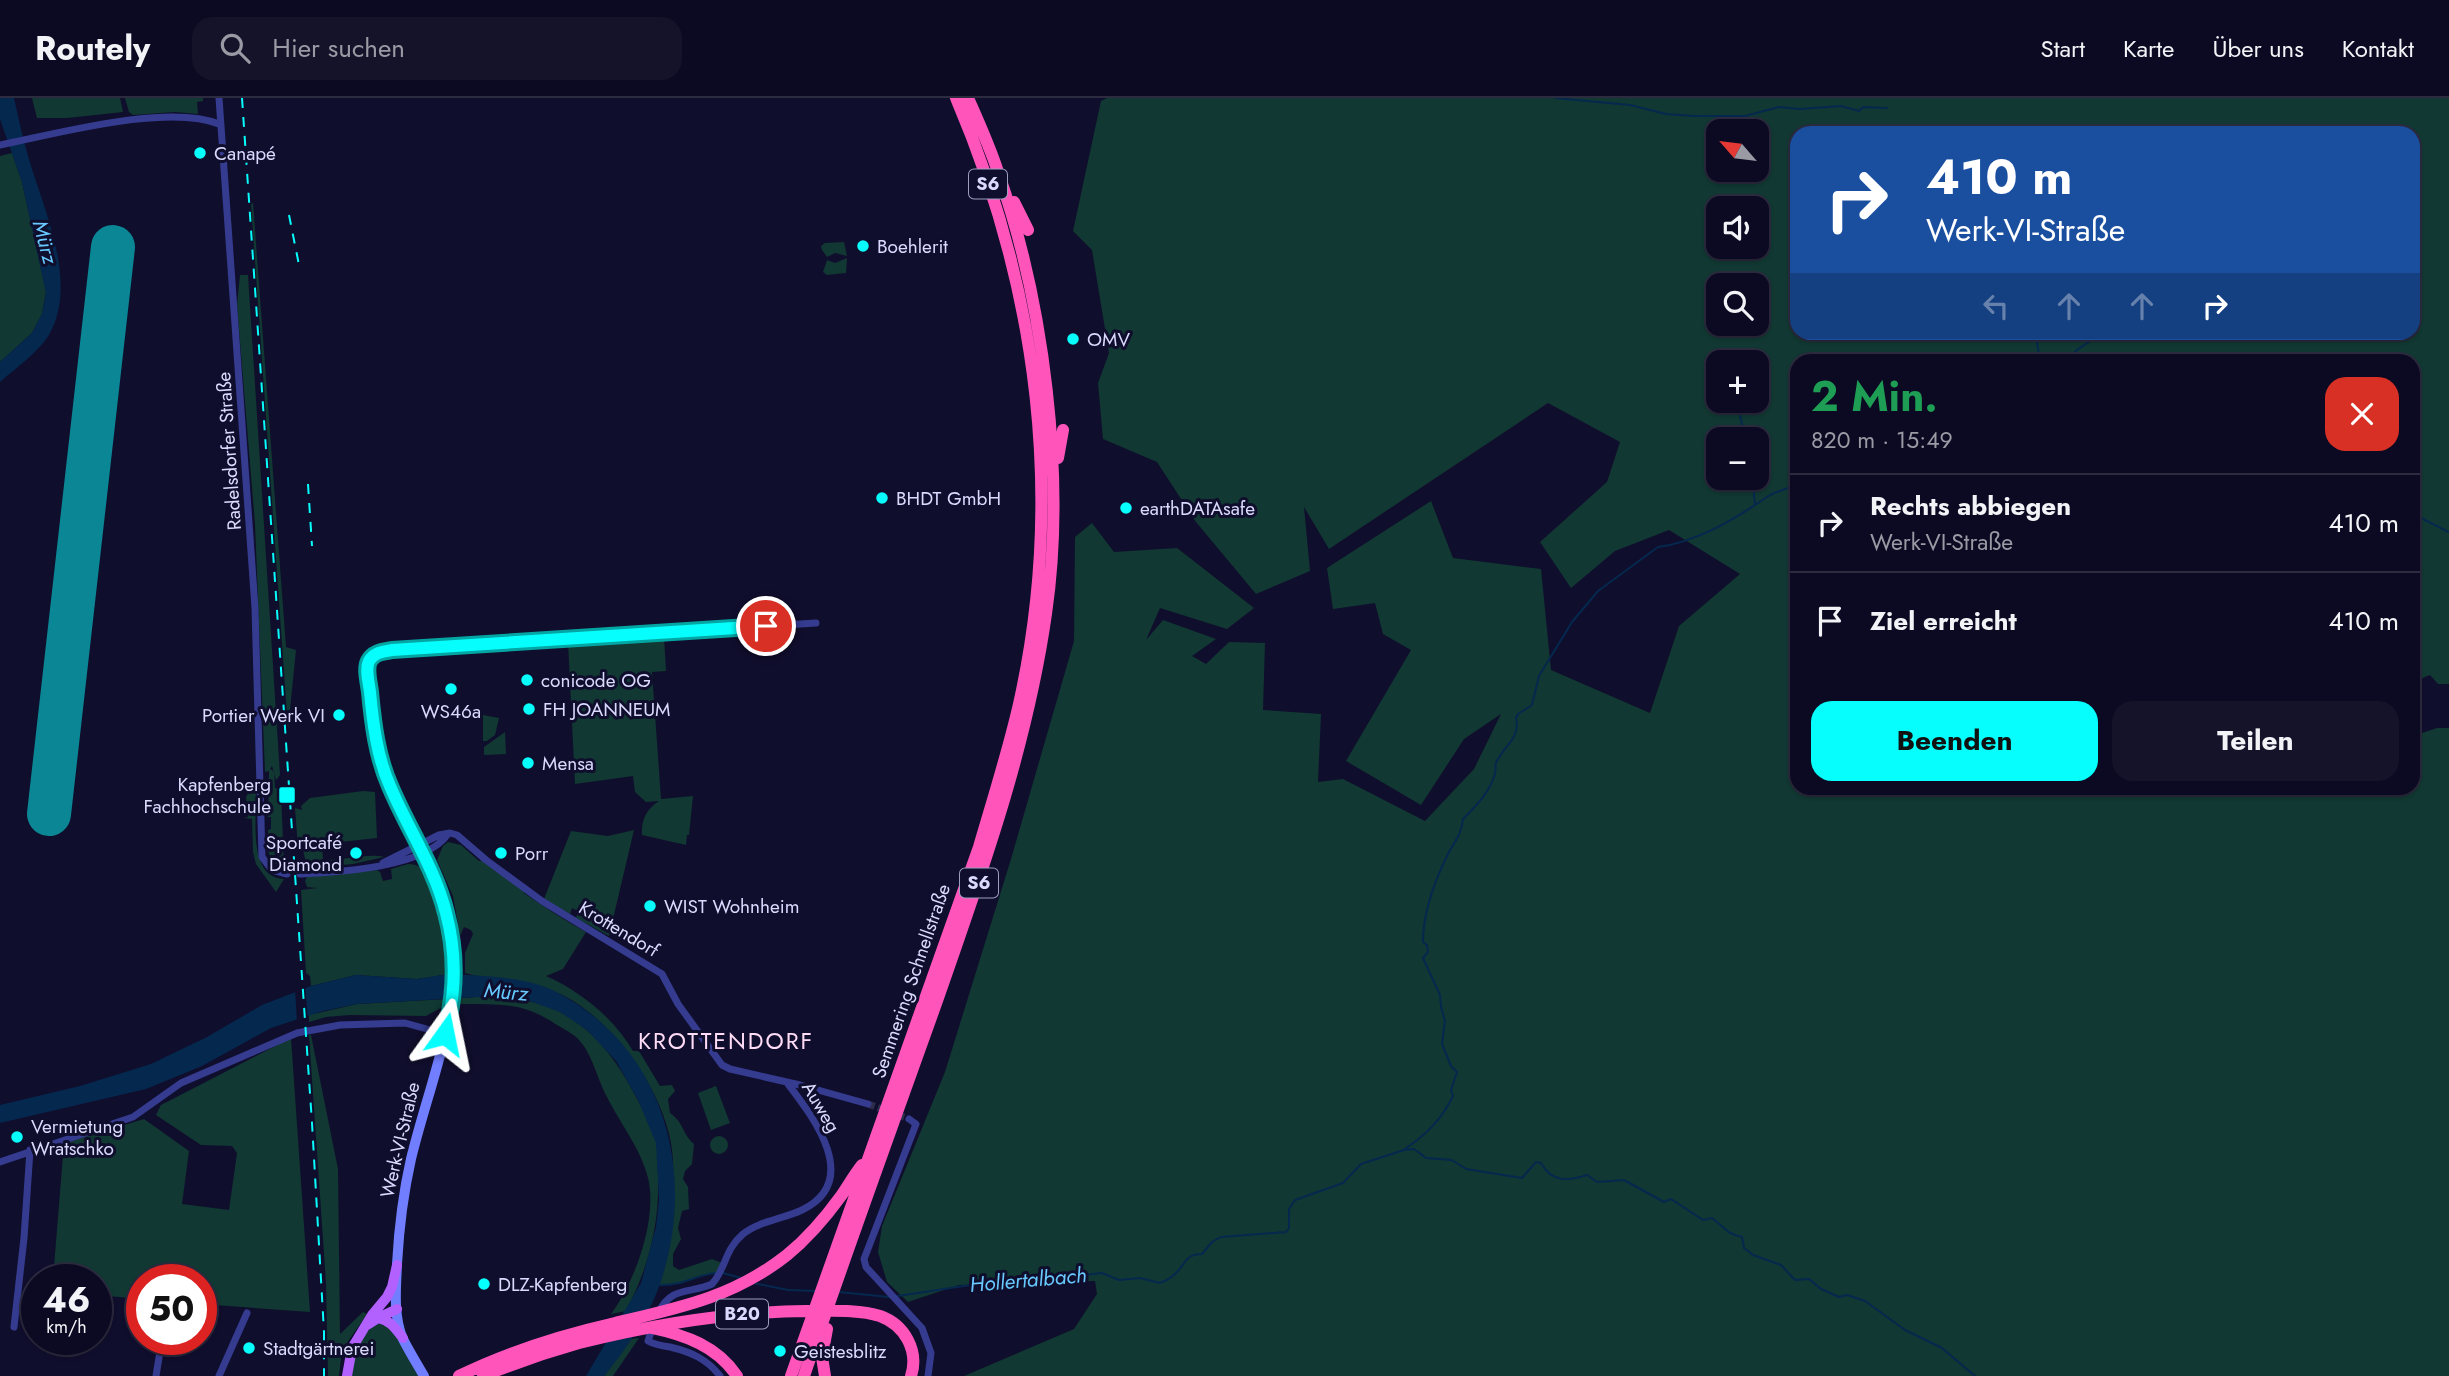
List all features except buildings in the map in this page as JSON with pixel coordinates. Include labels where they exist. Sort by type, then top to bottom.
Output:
[{"type":"highway","points":[[950,98],[964,119]]},
{"type":"highway","name":"Semmering Schnellstraße","points":[[834,1273],[869,1157],[959,905],[1002,771],[1020,702],[1035,613],[1041,521],[1040,429],[1025,318],[1013,266],[985,172],[956,98]]},
{"type":"highway","name":"Semmering Schnellstraße","points":[[791,1376],[819,1313],[979,881],[1014,771],[1031,703],[1046,611],[1052,550],[1053,489],[1038,326],[999,174],[968,98]]},
{"type":"highway","points":[[999,174],[1028,230]]},
{"type":"highway","points":[[1053,489],[1063,430]]},
{"type":"highway","points":[[671,1311],[738,1286],[787,1254],[835,1204],[869,1157]]},
{"type":"highway","name":"B20","points":[[459,1376],[519,1351],[583,1331],[671,1311],[759,1304],[819,1313]]},
{"type":"highway","points":[[819,1313],[874,1306],[902,1319],[914,1333],[920,1348],[920,1376]]},
{"type":"highway","name":"B20","points":[[484,1376],[576,1344],[658,1327],[748,1313],[819,1313]]},
{"type":"highway","points":[[819,1313],[827,1329],[822,1357],[825,1376]]},
{"type":"highway","points":[[819,1313],[871,1314],[894,1323],[905,1335],[912,1349],[914,1363],[911,1376]]},
{"type":"highway","name":"Semmering Schnellstraße","points":[[804,1376],[819,1313]]},
{"type":"highway","points":[[658,1327],[699,1342],[721,1358],[737,1376]]},
{"type":"main road","name":"Werk-VI-Straße","points":[[420,849],[443,903],[455,958],[451,1011],[403,1195],[397,1265],[397,1309],[403,1338],[424,1376]]},
{"type":"main road","points":[[379,1313],[392,1287],[397,1265]]},
{"type":"main road","points":[[347,1376],[352,1348],[365,1327],[379,1313],[392,1306],[397,1309]]},
{"type":"main road","points":[[379,1313],[403,1338]]},
{"type":"street","name":"Radelsdorfer Straße","points":[[219,98],[245,445],[261,777],[262,857],[272,870],[287,874]]},
{"type":"street","points":[[0,145],[163,116],[205,118],[219,124]]},
{"type":"street","name":"Werk-VI-Straße","points":[[420,849],[389,784],[380,756],[367,665],[376,654],[392,650],[816,623]]},
{"type":"street","name":"Krottendorf","points":[[300,874],[352,870],[411,859],[420,849],[438,845],[449,833],[461,837],[486,860],[542,901],[662,974],[678,1004],[722,1065],[869,1104]]},
{"type":"street","points":[[0,1162],[133,1117],[181,1083],[291,1034],[340,1025],[405,1023],[445,1034]]},
{"type":"street","name":"Auweg","points":[[720,1376],[700,1357],[648,1341],[664,1303],[673,1295],[688,1289],[704,1288],[716,1280],[727,1251],[742,1235],[753,1226],[806,1208],[829,1183],[832,1172],[830,1156],[821,1134],[810,1113],[788,1083]]},
{"type":"street","points":[[909,1119],[916,1124],[865,1251],[866,1266],[922,1328],[931,1353],[928,1376]]},
{"type":"street","points":[[14,1327],[30,1150]]},
{"type":"street","points":[[219,1376],[247,1313]]},
{"type":"street","points":[[156,1376],[159,1355]]},
{"type":"green space","points":[[32,98],[120,98],[123,112],[37,118]]},
{"type":"green space","points":[[125,98],[203,98],[203,101],[197,102],[198,114],[175,112],[133,115],[129,112]]},
{"type":"green space","points":[[1107,98],[2449,98],[2449,684],[2438,684],[2430,675],[2420,679],[2420,354],[1790,354],[1790,795],[2420,795],[2420,734],[2437,728],[2449,728],[2449,1376],[964,1376],[1074,1329],[1097,1294],[1095,1281],[959,1285],[908,1302],[887,1282],[878,1252],[882,1226],[945,1072],[1011,859],[1074,641],[1075,537],[1092,523],[1114,552],[1177,548],[1254,608],[1227,629],[1160,608],[1146,640],[1163,620],[1216,639],[1192,656],[1206,664],[1229,642],[1265,643],[1263,710],[1321,714],[1318,782],[1343,779],[1425,821],[1474,769],[1501,714],[1464,739],[1421,805],[1346,761],[1411,650],[1383,634],[1375,603],[1333,609],[1327,568],[1431,501],[1453,558],[1541,569],[1551,670],[1650,713],[1679,626],[1740,574],[1669,530],[1615,551],[1571,588],[1540,542],[1607,482],[1620,442],[1548,403],[1329,549],[1304,507],[1310,571],[1256,594],[1196,522],[1157,462],[1103,439],[1098,383],[1109,353],[1092,250],[1073,231],[1101,101]]},
{"type":"green space","points":[[12,153],[22,182],[46,292],[42,314],[32,333],[0,362],[0,156]]},
{"type":"green space","points":[[253,203],[286,647],[296,650],[288,729],[251,204]]},
{"type":"green space","points":[[844,242],[847,256],[835,253],[827,257],[822,250],[821,246],[825,243]]},
{"type":"green space","points":[[847,258],[846,273],[827,275],[823,272],[827,260],[835,263]]},
{"type":"green space","points":[[240,275],[248,275],[280,775],[276,780],[274,774],[275,788],[281,789],[284,868],[273,862],[268,848],[268,830],[271,829],[271,817],[268,817],[269,771],[265,772],[255,524],[237,305]]},
{"type":"green space","points":[[664,637],[666,671],[652,672],[661,799],[693,796],[686,845],[642,835],[646,815],[659,801],[646,802],[635,792],[633,776],[575,784],[568,642]]},
{"type":"green space","points":[[483,715],[499,718],[495,735],[487,741],[483,741]]},
{"type":"green space","points":[[505,732],[506,754],[484,755],[484,747]]},
{"type":"green space","points":[[250,790],[256,791],[256,844],[259,858],[272,876],[284,879],[276,892],[256,864],[252,819],[244,818],[248,817],[246,797]]},
{"type":"green space","points":[[375,792],[377,838],[322,844],[323,860],[384,857],[353,864],[307,868],[303,849],[298,848],[295,808],[302,810],[301,806],[310,798]]},
{"type":"green space","points":[[634,830],[609,936],[576,918],[578,911],[572,908],[570,914],[544,899],[571,831],[608,836]]},
{"type":"green space","points":[[448,842],[461,845],[479,861],[484,860],[523,888],[524,893],[586,932],[563,969],[546,976],[571,989],[595,1007],[616,1027],[633,1051],[639,1051],[660,1086],[672,1085],[675,1091],[668,1099],[670,1113],[694,1144],[692,1164],[685,1171],[683,1179],[688,1187],[689,1209],[682,1211],[678,1228],[681,1239],[673,1254],[673,1266],[679,1270],[712,1259],[722,1263],[718,1273],[676,1284],[659,1285],[670,1217],[673,1162],[670,1137],[650,1086],[616,1038],[575,1002],[542,987],[465,973],[465,953],[473,934],[464,927],[460,936],[453,896],[437,860],[443,846]]},
{"type":"green space","points":[[408,864],[421,868],[432,883],[439,908],[449,974],[417,979],[356,975],[311,986],[310,976],[306,973],[301,890],[317,888],[307,887],[307,877],[377,870],[383,881],[392,879],[391,869]]},
{"type":"green space","points":[[477,997],[540,1004],[560,1012],[580,1025],[613,1059],[646,1117],[657,1145],[657,1209],[647,1261],[626,1311],[611,1314],[636,1267],[647,1230],[650,1194],[645,1167],[607,1097],[588,1053],[577,1038],[544,1017],[522,1008],[460,1004],[461,998]]},
{"type":"green space","points":[[447,999],[446,1005],[426,1016],[350,1015],[309,1022],[309,1015],[357,1004]]},
{"type":"green space","points":[[309,1035],[338,1169],[340,1334],[363,1312],[367,1314],[342,1350],[339,1376],[328,1376],[326,1283]]},
{"type":"green space","points":[[291,1038],[310,1312],[217,1305],[217,1264],[126,1264],[126,1298],[112,1296],[112,1264],[54,1264],[64,1143],[144,1119],[189,1151],[182,1204],[229,1210],[237,1153],[232,1146],[201,1145],[156,1115],[161,1105]]},
{"type":"green space","points":[[716,1086],[730,1123],[711,1130],[698,1093]]},
{"type":"green space","points":[[719,1136],[725,1139],[728,1145],[725,1151],[719,1154],[713,1151],[710,1145],[713,1139]]},
{"type":"green space","points":[[378,1323],[392,1329],[420,1376],[352,1376],[358,1346],[366,1333]]},
{"type":"green space","points":[[639,1338],[613,1376],[604,1376],[631,1339]]},
{"type":"water","name":"Mürz","points":[[0,98],[14,98],[26,149],[51,227],[60,271],[61,293],[58,314],[46,339],[0,382],[0,362],[32,333],[42,314],[46,293],[22,182],[0,119]]},
{"type":"water","name":"Mürz","points":[[449,974],[504,978],[546,987],[594,1017],[624,1046],[647,1080],[663,1117],[672,1156],[675,1198],[671,1240],[661,1281],[651,1306],[629,1343],[604,1376],[586,1376],[641,1283],[656,1227],[659,1200],[656,1143],[638,1100],[616,1061],[587,1030],[560,1012],[521,998],[477,997],[357,1004],[323,1011],[271,1028],[202,1066],[146,1089],[0,1123],[0,1105],[80,1086],[151,1064],[207,1037],[262,1005],[311,986],[356,975],[417,979]]},
{"type":"pier","points":[[305,984],[308,1019],[297,1023],[295,988]]},
{"type":"waterway","points":[[1555,98],[1630,105],[1666,114],[1694,116],[1745,116],[1779,107],[1800,109],[1841,106],[1859,111],[1863,107],[1887,108]]},
{"type":"waterway","points":[[2036,340],[2039,354]]},
{"type":"waterway","points":[[2073,354],[2091,340]]},
{"type":"waterway","points":[[1739,413],[1742,427]]},
{"type":"waterway","points":[[1405,1149],[1427,1132],[1444,1112],[1453,1096],[1451,1090],[1457,1072],[1451,1066],[1442,1044],[1445,1021],[1440,995],[1423,958],[1428,952],[1427,945],[1423,942],[1430,899],[1459,835],[1463,819],[1486,793],[1495,774],[1496,763],[1514,737],[1518,714],[1532,705],[1539,676],[1572,622],[1598,591],[1658,547],[1701,535],[1790,487]]},
{"type":"waterway","points":[[1753,490],[1755,504]]},
{"type":"waterway","points":[[2420,518],[2449,532]]},
{"type":"waterway","name":"Hollertalbach","points":[[898,1296],[1029,1276],[1041,1280],[1102,1273],[1119,1280],[1140,1278],[1160,1283],[1173,1275],[1189,1258],[1202,1254],[1212,1242],[1221,1237],[1286,1232],[1289,1228],[1289,1209],[1295,1200],[1343,1183],[1361,1164],[1414,1149],[1426,1158],[1452,1160],[1466,1169],[1522,1178],[1536,1162],[1561,1179],[1587,1175],[1597,1182],[1624,1180],[1664,1202],[1671,1199],[1703,1220],[1712,1218],[1729,1232],[1742,1237],[1744,1248],[1753,1255],[1781,1265],[1795,1280],[1809,1279],[1821,1289],[1839,1297],[1847,1295],[1865,1301],[1905,1330],[1942,1348],[1975,1376]]},
{"type":"waterway","name":"Hollertalbach","points":[[659,1285],[676,1284],[717,1273]]},
{"type":"waterway","name":"Hollertalbach","points":[[723,1273],[741,1278]]},
{"type":"waterway","name":"Hollertalbach","points":[[753,1283],[788,1290],[816,1291]]},
{"type":"waterway","name":"Hollertalbach","points":[[839,1292],[889,1297]]},
{"type":"runway","points":[[49,814],[113,247]]},
{"type":"tunnel","points":[[868,1104],[909,1119]]},
{"type":"railway","points":[[242,98],[312,1123],[324,1376]]},
{"type":"railway","points":[[289,215],[299,265]]},
{"type":"railway","points":[[308,484],[312,546]]},
{"type":"place","name":"Canapé","points":[[200,153]]},
{"type":"place","name":"Boehlerit","points":[[863,246]]},
{"type":"place","name":"OMV","points":[[1073,339]]},
{"type":"place","name":"BHDT GmbH","points":[[882,498]]},
{"type":"place","name":"earthDATAsafe","points":[[1126,508]]},
{"type":"place","name":"conicode OG","points":[[527,680]]},
{"type":"place","name":"WS46a","points":[[451,689]]},
{"type":"place","name":"FH JOANNEUM","points":[[529,709]]},
{"type":"place","name":"Portier Werk VI","points":[[339,715]]},
{"type":"place","name":"Mensa","points":[[528,763]]},
{"type":"place","name":"Kapfenberg Fachhochschule","points":[[287,795]]},
{"type":"place","name":"Sportcafé Diamond","points":[[356,853]]},
{"type":"place","name":"Porr","points":[[501,853]]},
{"type":"place","name":"WIST Wohnheim","points":[[650,906]]},
{"type":"place","name":"Vermietung Wratschko","points":[[17,1137]]},
{"type":"place","name":"DLZ-Kapfenberg","points":[[484,1284]]},
{"type":"place","name":"Stadtgärtnerei","points":[[249,1348]]},
{"type":"place","name":"Geistesblitz","points":[[780,1351]]},
{"type":"district","name":"KROTTENDORF","points":[[726,1041]]},
{"type":"route","points":[[445,1034],[451,1011],[455,958],[446,912],[381,762],[372,713],[367,665],[369,660],[376,654],[392,650],[766,626]]}]
